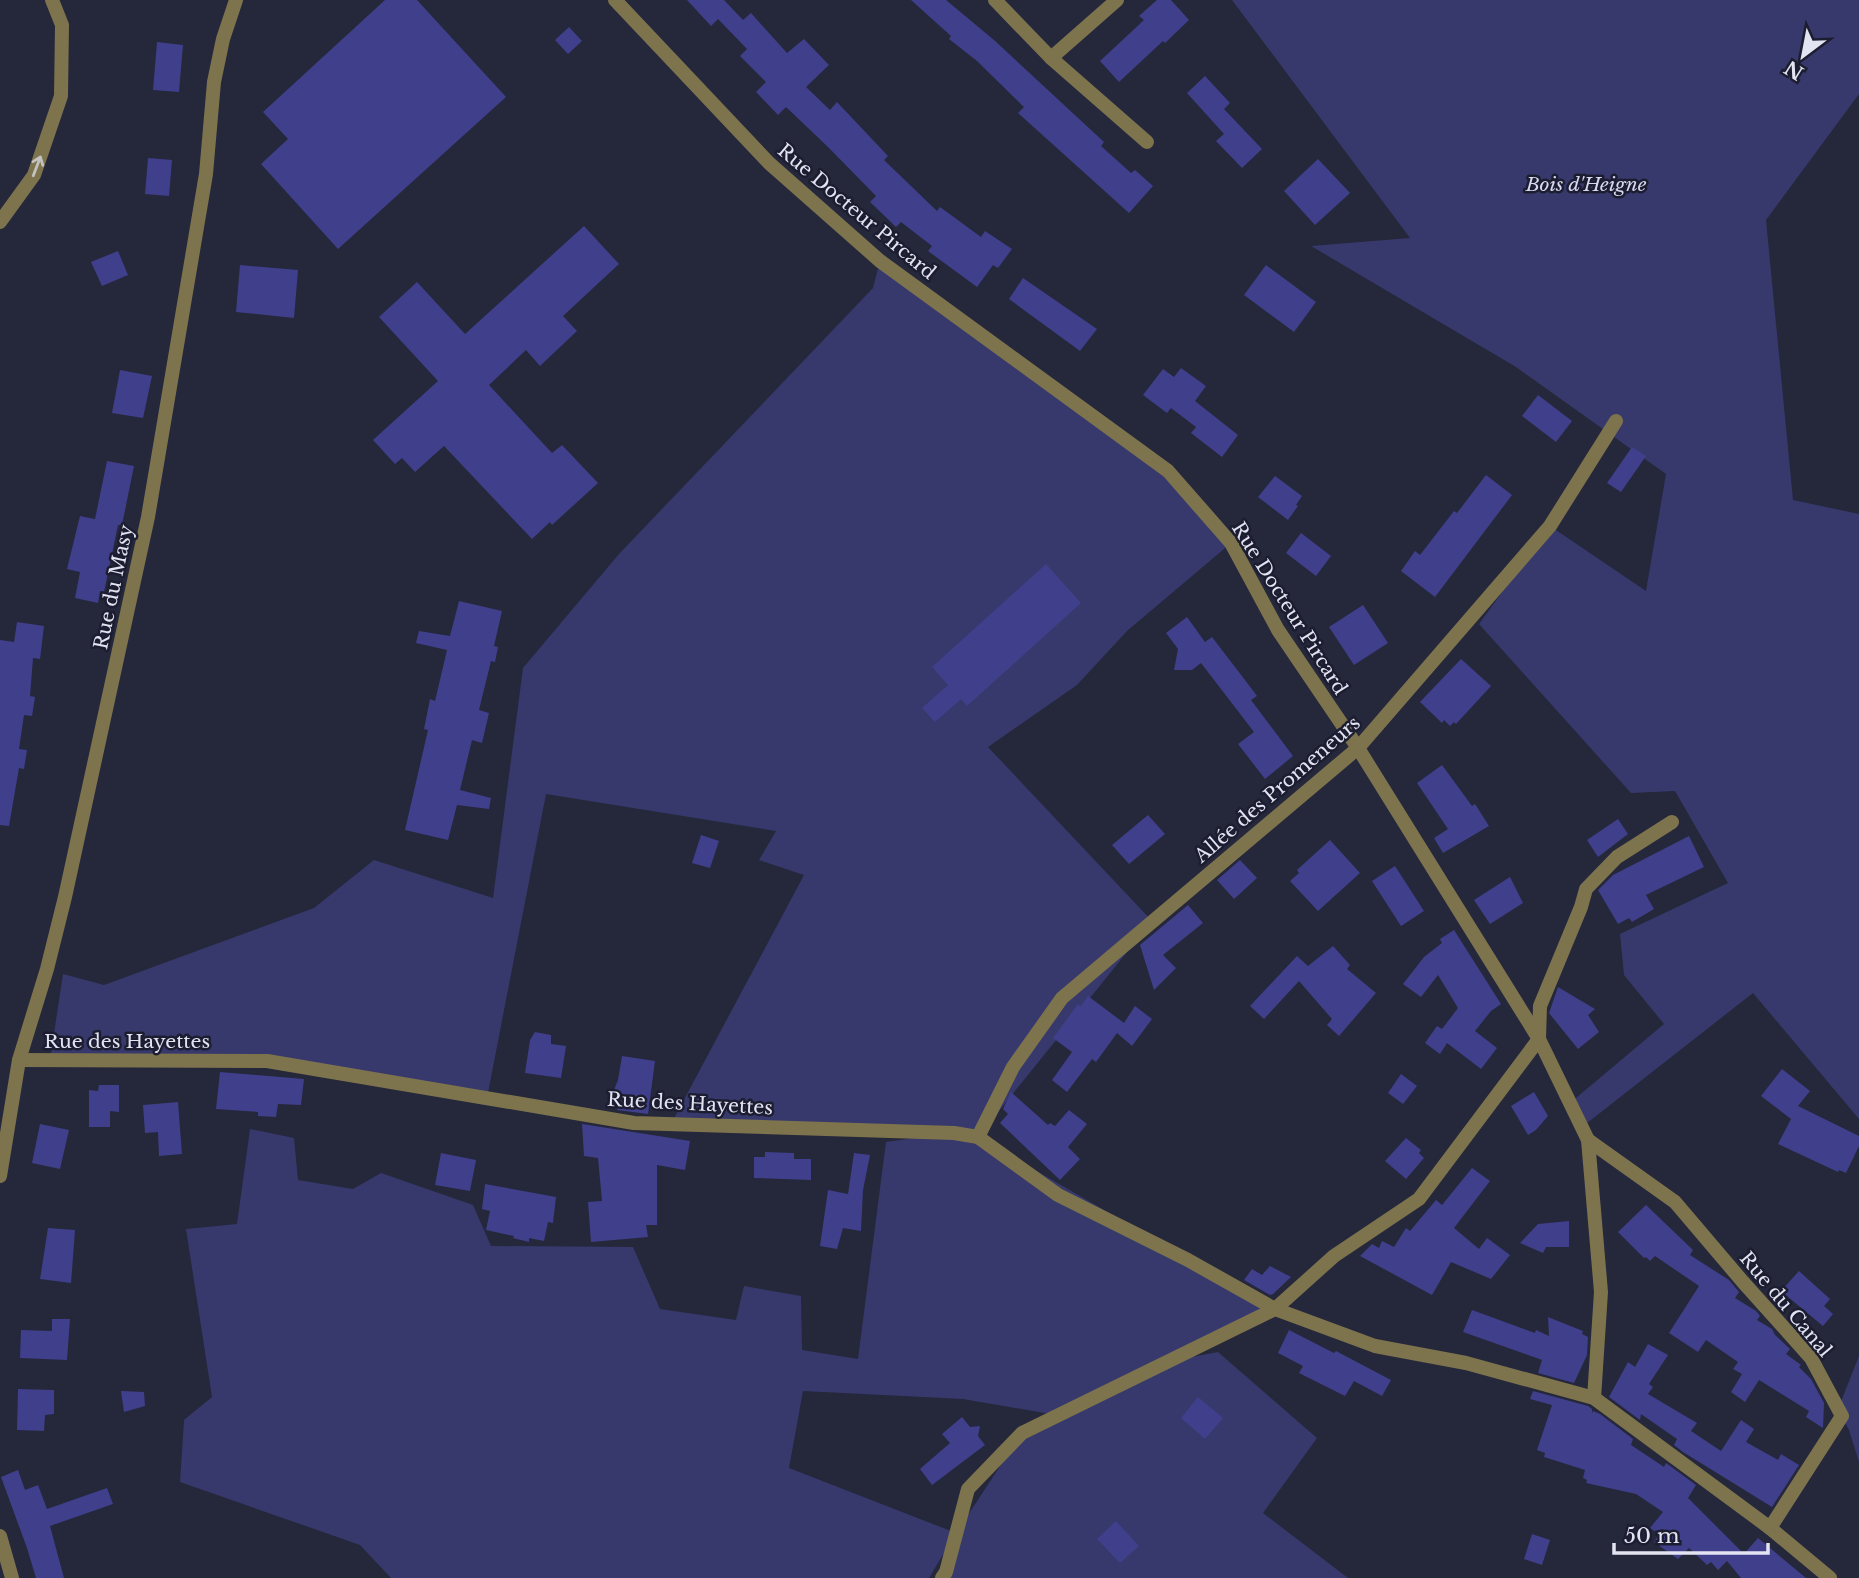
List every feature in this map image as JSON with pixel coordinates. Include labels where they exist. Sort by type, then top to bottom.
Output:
[{"type":"street","points":[[0,222],[34,175],[61,96],[62,25],[52,0]]},
{"type":"street","name":"Rue du Masy","points":[[0,1176],[19,1060],[47,969],[65,897],[148,517],[206,174],[214,82],[223,39],[236,0]]},
{"type":"street","name":"Rue Docteur Pircard","points":[[615,0],[769,163],[880,261],[1168,471],[1231,543],[1278,630],[1358,748],[1539,1039],[1588,1140],[1601,1292],[1594,1398]]},
{"type":"street","points":[[995,0],[1051,58],[1147,142]]},
{"type":"street","points":[[1051,58],[1117,0]]},
{"type":"street","name":"Allée des Promeneurs","points":[[978,1138],[1013,1067],[1062,998],[1358,748],[1550,526],[1616,421]]},
{"type":"street","points":[[942,1578],[946,1572],[968,1489],[1022,1433],[1275,1310],[1334,1256],[1419,1199],[1539,1039],[1541,1006],[1586,889],[1617,857],[1672,822]]},
{"type":"street","name":"Rue des Hayettes","points":[[19,1060],[267,1061],[634,1123],[954,1133],[978,1138],[1058,1195],[1188,1260],[1275,1310],[1375,1346],[1466,1363],[1594,1398]]},
{"type":"street","name":"Rue du Canal","points":[[1588,1140],[1675,1202],[1811,1358],[1842,1416],[1770,1528]]},
{"type":"street","points":[[1594,1398],[1770,1528],[1830,1578]]},
{"type":"street","points":[[0,1535],[12,1578]]},
{"type":"green space","name":"Bois d'Heigne","points":[[1232,0],[1859,0],[1859,94],[1766,220],[1793,500],[1859,514],[1859,1119],[1753,993],[1582,1127],[1570,1103],[1664,1024],[1624,975],[1620,934],[1728,883],[1675,791],[1631,793],[1479,624],[1550,526],[1646,591],[1666,474],[1516,367],[1311,246],[1410,238]]},
{"type":"green space","points":[[880,261],[1168,471],[1231,543],[1127,631],[1077,685],[988,747],[1152,921],[978,1137],[1275,1309],[1170,1361],[1218,1352],[1317,1438],[1263,1513],[1348,1578],[938,1578],[953,1538],[929,1578],[391,1578],[360,1545],[180,1482],[184,1420],[212,1397],[186,1229],[237,1224],[250,1129],[294,1138],[298,1180],[353,1189],[381,1173],[473,1205],[491,1246],[633,1247],[660,1309],[736,1320],[744,1286],[801,1296],[802,1350],[858,1359],[886,1142],[928,1136],[671,1124],[804,875],[759,860],[776,831],[546,794],[487,1098],[245,1061],[50,1060],[63,974],[104,985],[314,908],[374,860],[493,898],[523,668],[619,554],[873,288]],"holes":[[[803,1391],[963,1399],[1056,1415],[1022,1433],[956,1533],[789,1468]]]},
{"type":"green space","points":[[1859,1356],[1859,1462],[1849,1430],[1838,1409]]},
{"type":"building","points":[[385,0],[417,0],[506,97],[338,249],[261,164],[288,139],[263,112]]},
{"type":"building","points":[[687,0],[724,0],[743,20],[751,13],[787,53],[804,39],[829,65],[806,87],[830,110],[837,102],[888,156],[884,160],[937,211],[940,207],[981,237],[985,231],[1012,249],[998,268],[993,265],[977,287],[928,251],[932,246],[901,222],[896,227],[870,202],[876,196],[828,147],[786,107],[778,115],[756,92],[766,82],[740,56],[747,49],[718,19],[711,26]]},
{"type":"building","points":[[911,0],[946,0],[994,40],[1104,142],[1101,146],[1131,173],[1135,170],[1153,186],[1129,213],[1018,113],[1024,107],[977,61],[949,39],[951,36]]},
{"type":"building","points":[[1157,0],[1171,0],[1189,20],[1119,82],[1100,61],[1144,20],[1139,16]]},
{"type":"building","points":[[569,27],[582,41],[568,54],[555,40]]},
{"type":"building","points":[[157,42],[183,45],[179,92],[153,90]]},
{"type":"building","points":[[1205,76],[1230,103],[1224,109],[1262,149],[1242,168],[1216,141],[1224,134],[1187,93]]},
{"type":"building","points":[[148,158],[172,160],[169,196],[145,194]]},
{"type":"building","points":[[1318,159],[1350,193],[1315,225],[1284,191]]},
{"type":"building","points":[[584,226],[619,264],[563,316],[577,331],[540,366],[526,350],[489,385],[552,453],[562,445],[598,483],[552,525],[550,522],[532,539],[444,446],[415,472],[402,458],[395,464],[373,440],[438,381],[379,317],[417,282],[465,334]]},
{"type":"building","points":[[118,251],[128,275],[102,286],[91,262]]},
{"type":"building","points":[[240,265],[298,270],[294,318],[236,312]]},
{"type":"building","points":[[1266,265],[1316,302],[1294,332],[1244,295]]},
{"type":"building","points":[[1023,278],[1097,329],[1080,351],[1009,299]]},
{"type":"building","points":[[1181,368],[1206,386],[1195,401],[1238,435],[1222,457],[1191,433],[1196,427],[1171,408],[1167,413],[1143,395],[1163,369],[1174,377]]},
{"type":"building","points":[[120,370],[152,376],[143,418],[112,413]]},
{"type":"building","points":[[1538,395],[1572,421],[1556,442],[1522,416]]},
{"type":"building","points":[[1632,447],[1646,456],[1621,492],[1607,483]]},
{"type":"building","points":[[107,461],[134,466],[122,525],[118,525],[104,592],[100,591],[98,603],[75,598],[80,572],[67,569],[80,516],[95,519]]},
{"type":"building","points":[[1486,475],[1512,495],[1435,597],[1401,571],[1415,551],[1420,555]]},
{"type":"building","points":[[1275,476],[1302,496],[1288,520],[1258,497]]},
{"type":"building","points":[[1301,533],[1331,556],[1316,576],[1286,553]]},
{"type":"building","points":[[1046,564],[1081,603],[967,706],[961,699],[935,722],[922,708],[948,685],[932,667]]},
{"type":"building","points":[[459,601],[502,611],[494,646],[498,647],[495,662],[491,661],[479,710],[489,713],[482,743],[472,740],[460,790],[491,798],[489,809],[457,805],[448,840],[405,830],[428,730],[424,729],[430,699],[435,701],[447,650],[416,643],[419,631],[450,636]]},
{"type":"building","points":[[1363,605],[1388,643],[1354,665],[1329,627]]},
{"type":"building","points":[[1187,617],[1205,642],[1212,637],[1245,680],[1257,696],[1251,700],[1293,756],[1265,779],[1238,744],[1254,732],[1201,663],[1192,670],[1174,670],[1178,649],[1166,633]]},
{"type":"building","points":[[17,622],[44,626],[40,659],[33,658],[30,696],[35,697],[32,716],[24,715],[19,749],[27,750],[24,769],[19,768],[9,826],[0,825],[0,640],[14,642]]},
{"type":"building","points":[[1461,659],[1491,686],[1456,724],[1454,722],[1450,726],[1444,720],[1442,723],[1420,702]]},
{"type":"building","points":[[1442,765],[1472,806],[1475,804],[1489,826],[1443,853],[1434,838],[1448,829],[1417,783]]},
{"type":"building","points":[[1148,815],[1165,834],[1129,864],[1112,845]]},
{"type":"building","points":[[1618,819],[1628,834],[1598,857],[1587,840]]},
{"type":"building","points":[[701,835],[719,841],[710,868],[692,863]]},
{"type":"building","points":[[1689,836],[1704,867],[1646,895],[1654,909],[1632,922],[1629,918],[1618,924],[1598,890],[1613,875]]},
{"type":"building","points":[[1330,840],[1360,873],[1318,911],[1290,881],[1299,873],[1297,870]]},
{"type":"building","points":[[1240,860],[1257,878],[1234,899],[1217,880]]},
{"type":"building","points":[[1395,866],[1424,911],[1401,926],[1372,881]]},
{"type":"building","points":[[1510,877],[1523,903],[1490,924],[1474,900]]},
{"type":"building","points":[[1188,905],[1203,923],[1163,955],[1176,968],[1154,990],[1140,945]]},
{"type":"building","points":[[1454,930],[1501,1004],[1491,1011],[1475,1031],[1497,1048],[1481,1069],[1447,1043],[1440,1054],[1425,1043],[1437,1026],[1442,1029],[1458,1008],[1438,975],[1421,997],[1403,984],[1424,957],[1442,943],[1440,939]]},
{"type":"building","points":[[1333,946],[1350,965],[1347,969],[1376,993],[1339,1036],[1327,1025],[1332,1019],[1299,981],[1264,1019],[1250,1006],[1297,956],[1308,966]]},
{"type":"building","points":[[1558,987],[1595,1009],[1588,1015],[1599,1032],[1578,1049],[1549,1013]]},
{"type":"building","points":[[1088,996],[1124,1023],[1135,1006],[1152,1019],[1132,1046],[1117,1033],[1096,1062],[1092,1059],[1067,1092],[1052,1080],[1072,1052],[1053,1038],[1078,1004],[1081,1006]]},
{"type":"building","points":[[535,1032],[551,1035],[551,1044],[566,1046],[561,1078],[525,1073],[530,1040]]},
{"type":"building","points":[[622,1056],[655,1061],[648,1114],[617,1110],[622,1099],[612,1095]]},
{"type":"building","points":[[1782,1069],[1810,1091],[1798,1106],[1859,1136],[1859,1146],[1846,1173],[1839,1170],[1838,1172],[1778,1144],[1791,1119],[1761,1096]]},
{"type":"building","points":[[220,1072],[304,1079],[301,1105],[278,1104],[276,1117],[258,1116],[258,1112],[216,1109]]},
{"type":"building","points":[[1401,1074],[1417,1086],[1403,1104],[1388,1093]]},
{"type":"building","points":[[99,1085],[119,1085],[119,1112],[110,1111],[110,1127],[89,1127],[89,1090],[98,1091]]},
{"type":"building","points":[[1011,1092],[1048,1125],[1050,1123],[1055,1126],[1069,1110],[1087,1124],[1068,1147],[1080,1159],[1060,1180],[1000,1123],[1008,1114],[1003,1109]]},
{"type":"building","points":[[1534,1092],[1548,1116],[1528,1135],[1511,1106]]},
{"type":"building","points":[[178,1102],[182,1154],[159,1156],[158,1132],[145,1133],[143,1105]]},
{"type":"building","points":[[40,1124],[69,1130],[60,1169],[32,1163]]},
{"type":"building","points":[[582,1124],[690,1141],[685,1170],[657,1165],[657,1225],[646,1225],[648,1237],[591,1242],[588,1202],[602,1201],[598,1158],[584,1156]]},
{"type":"building","points":[[1406,1138],[1421,1150],[1419,1153],[1424,1158],[1406,1179],[1385,1161]]},
{"type":"building","points":[[765,1152],[794,1153],[794,1159],[811,1159],[811,1180],[754,1178],[754,1157],[765,1157]]},
{"type":"building","points":[[441,1153],[476,1160],[470,1191],[435,1185]]},
{"type":"building","points":[[854,1153],[870,1155],[863,1190],[861,1231],[843,1228],[837,1249],[820,1246],[828,1190],[848,1194]]},
{"type":"building","points":[[1472,1168],[1490,1181],[1454,1228],[1479,1249],[1487,1238],[1510,1255],[1491,1279],[1451,1262],[1432,1295],[1360,1256],[1372,1244],[1379,1248],[1382,1241],[1394,1247],[1406,1228],[1410,1231],[1436,1200],[1442,1205]]},
{"type":"building","points":[[485,1184],[556,1197],[553,1223],[548,1222],[544,1241],[529,1238],[529,1242],[486,1230],[490,1211],[482,1209]]},
{"type":"building","points":[[1646,1205],[1693,1250],[1690,1255],[1729,1280],[1739,1292],[1735,1298],[1756,1311],[1760,1316],[1757,1320],[1772,1329],[1790,1349],[1786,1354],[1801,1365],[1799,1367],[1811,1379],[1824,1403],[1823,1428],[1806,1417],[1809,1411],[1759,1380],[1745,1402],[1731,1392],[1742,1374],[1733,1369],[1738,1362],[1706,1340],[1698,1352],[1669,1333],[1699,1286],[1655,1256],[1650,1261],[1644,1258],[1618,1232]]},
{"type":"building","points":[[1569,1221],[1569,1247],[1546,1247],[1543,1253],[1520,1243],[1538,1224]]},
{"type":"building","points":[[48,1228],[75,1230],[71,1283],[40,1279]]},
{"type":"building","points":[[1270,1266],[1291,1277],[1273,1294],[1270,1295],[1244,1280],[1252,1269],[1262,1275]]},
{"type":"building","points":[[1799,1271],[1830,1299],[1824,1306],[1833,1314],[1823,1326],[1781,1291]]},
{"type":"building","points":[[1472,1310],[1549,1336],[1548,1317],[1583,1331],[1582,1334],[1588,1337],[1587,1355],[1574,1383],[1538,1373],[1542,1360],[1463,1332]]},
{"type":"building","points":[[52,1319],[70,1319],[67,1360],[20,1358],[21,1330],[52,1331]]},
{"type":"building","points":[[1289,1330],[1391,1380],[1382,1396],[1354,1381],[1345,1396],[1299,1373],[1303,1366],[1278,1353]]},
{"type":"building","points":[[1648,1344],[1668,1355],[1649,1384],[1653,1387],[1648,1394],[1697,1423],[1691,1431],[1721,1451],[1741,1420],[1754,1429],[1746,1442],[1778,1460],[1781,1454],[1799,1465],[1772,1507],[1683,1452],[1674,1445],[1677,1439],[1641,1414],[1640,1420],[1609,1397],[1628,1362],[1635,1367]]},
{"type":"building","points":[[18,1389],[54,1390],[54,1414],[45,1415],[44,1431],[17,1430]]},
{"type":"building","points":[[121,1391],[144,1392],[145,1406],[124,1412]]},
{"type":"building","points":[[1533,1391],[1588,1406],[1592,1413],[1593,1411],[1600,1414],[1633,1439],[1631,1445],[1664,1467],[1666,1463],[1696,1485],[1688,1498],[1744,1554],[1758,1538],[1806,1578],[1741,1578],[1727,1561],[1718,1570],[1711,1562],[1707,1565],[1689,1548],[1678,1559],[1654,1542],[1659,1534],[1650,1528],[1663,1512],[1636,1494],[1586,1483],[1587,1480],[1583,1478],[1585,1470],[1544,1457],[1545,1453],[1537,1450],[1552,1405],[1530,1399]]},
{"type":"building","points":[[1198,1397],[1223,1418],[1205,1439],[1181,1418]]},
{"type":"building","points":[[962,1417],[970,1427],[980,1426],[978,1436],[985,1445],[932,1485],[920,1469],[950,1443],[942,1434]]},
{"type":"building","points":[[18,1470],[25,1490],[38,1485],[47,1509],[107,1488],[113,1504],[50,1526],[64,1578],[36,1578],[1,1477]]},
{"type":"building","points":[[1116,1521],[1139,1546],[1120,1563],[1097,1539]]},
{"type":"building","points":[[1532,1534],[1550,1540],[1542,1565],[1524,1559]]}]
